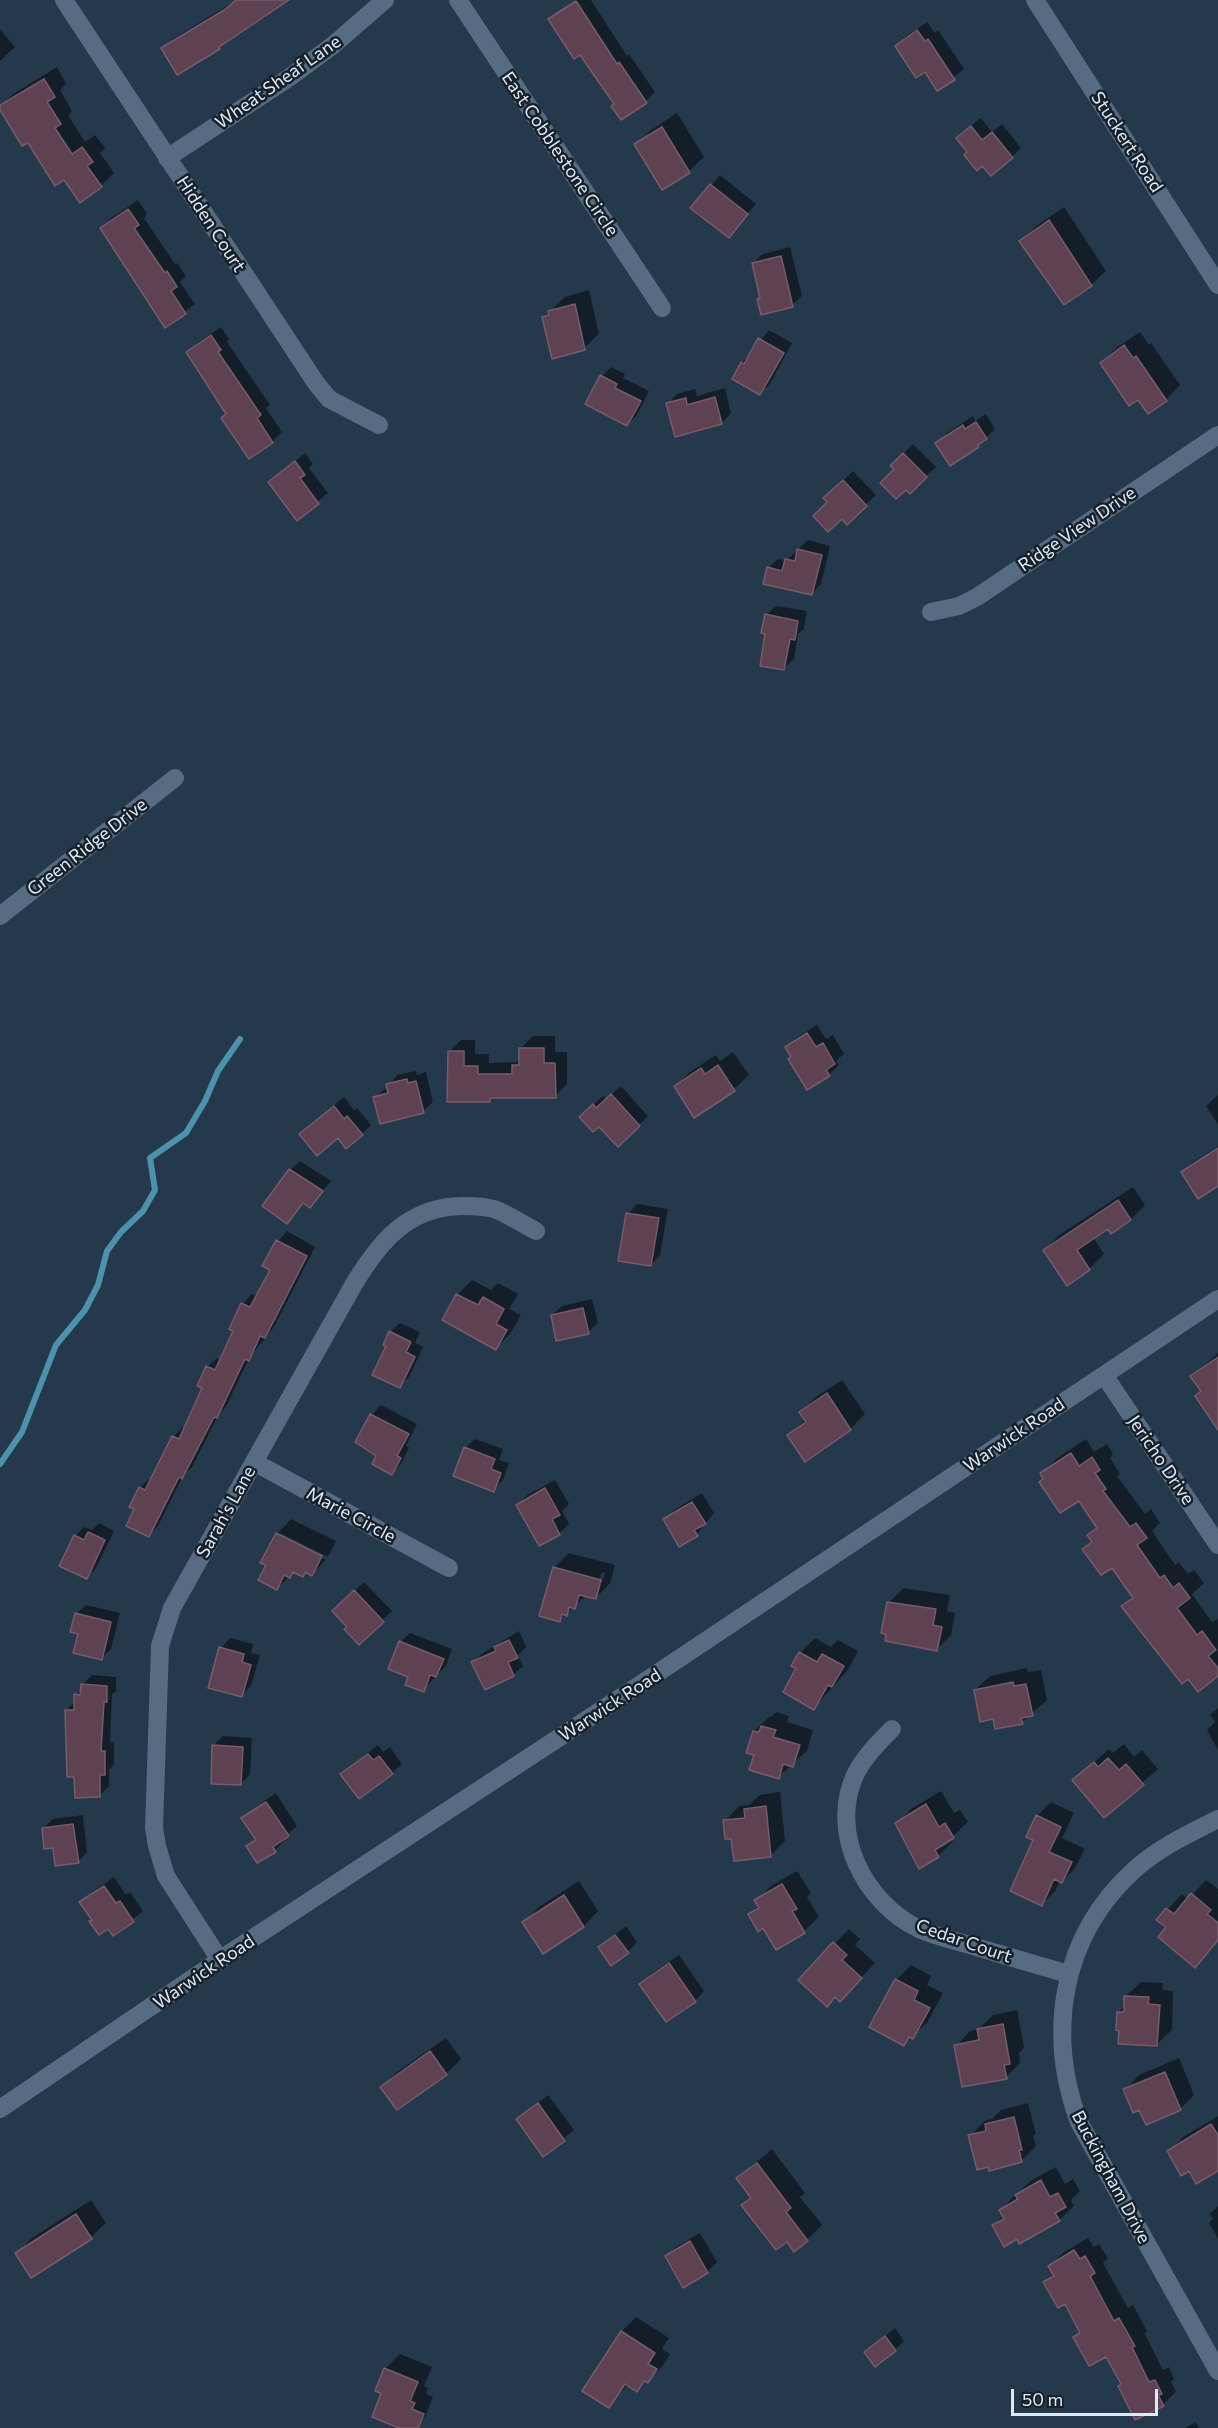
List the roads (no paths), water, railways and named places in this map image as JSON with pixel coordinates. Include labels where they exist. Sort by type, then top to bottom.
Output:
[{"type":"street","name":"Hidden Court","points":[[64,0],[316,383],[329,399],[379,425]]},
{"type":"street","name":"Wheat Sheaf Lane","points":[[167,158],[291,77],[332,46],[385,0]]},
{"type":"street","name":"East Cobblestone Circle","points":[[459,0],[662,308]]},
{"type":"street","name":"Stuckert Road","points":[[1035,0],[1218,285]]},
{"type":"street","name":"Ridge View Drive","points":[[931,612],[959,606],[977,597],[1218,435]]},
{"type":"street","name":"Green Ridge Drive","points":[[0,916],[175,778]]},
{"type":"street","name":"Sarah's Lane","points":[[220,1960],[166,1876],[154,1828],[160,1647],[172,1608],[372,1255],[400,1227],[422,1214],[439,1208],[476,1206],[494,1209],[536,1231]]},
{"type":"street","name":"Warwick Road","points":[[0,2109],[220,1960],[644,1682],[1218,1299]]},
{"type":"street","name":"Jericho Drive","points":[[1104,1375],[1218,1545]]},
{"type":"street","name":"Marie Circle","points":[[254,1462],[449,1568]]},
{"type":"street","name":"Cedar Court","points":[[892,1729],[866,1756],[855,1776],[848,1797],[844,1823],[853,1857],[876,1896],[917,1928],[1068,1974]]},
{"type":"street","name":"Buckingham Drive","points":[[1218,1819],[1180,1837],[1152,1855],[1132,1872],[1108,1898],[1088,1928],[1068,1974],[1063,1999],[1062,2040],[1067,2081],[1079,2122],[1218,2371]]},
{"type":"waterway","points":[[0,1464],[22,1432],[56,1345],[85,1310],[98,1285],[107,1251],[121,1232],[143,1211],[155,1190],[150,1158],[186,1133],[205,1101],[218,1071],[240,1039]]}]
